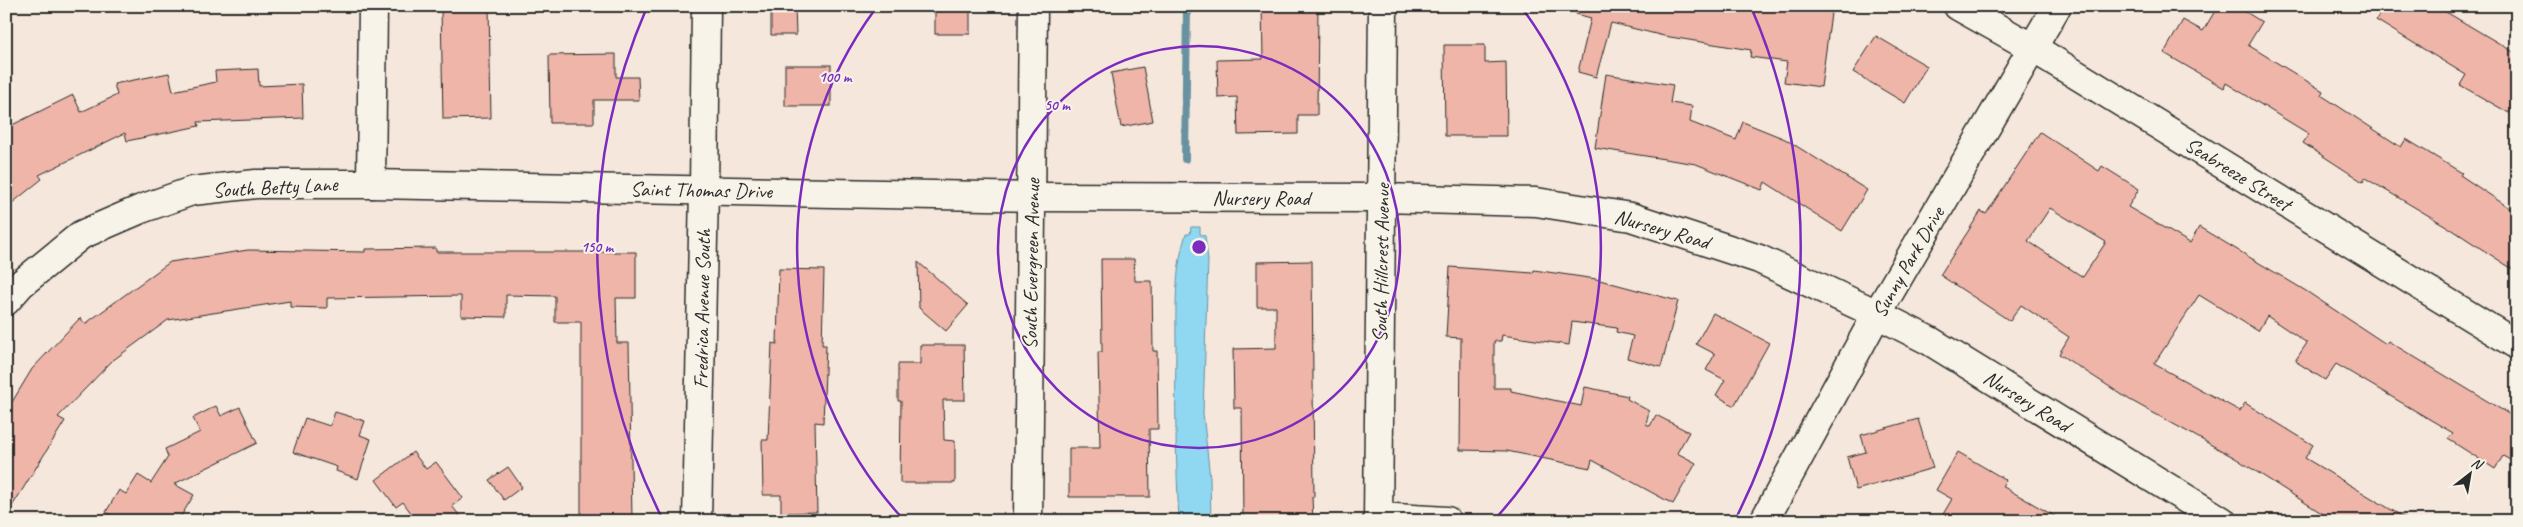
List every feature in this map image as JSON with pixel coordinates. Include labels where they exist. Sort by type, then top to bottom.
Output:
[{"type":"street","points":[[371,184],[373,6]]},
{"type":"street","name":"Fredrica Avenue South","points":[[697,521],[706,6]]},
{"type":"street","name":"South Evergreen Avenue","points":[[1028,521],[1033,6]]},
{"type":"street","name":"South Hillcrest Avenue","points":[[1378,519],[1383,6]]},
{"type":"street","name":"Seabreeze Street","points":[[1958,6],[2033,48],[2517,344]]},
{"type":"street","name":"Sunny Park Drive","points":[[1764,521],[1877,314],[2057,6]]},
{"type":"street","name":"South Betty Lane","points":[[6,301],[21,284],[81,235],[141,209],[192,192],[256,184],[371,184]]},
{"type":"street","name":"Saint Thomas Drive","points":[[371,184],[1032,197]]},
{"type":"street","name":"Nursery Road","points":[[1032,197],[1382,198],[1536,202],[1631,217],[1759,259],[1930,341],[2222,521]]},
{"type":"street","points":[[1378,519],[1447,521]]},
{"type":"water","points":[[1191,227],[1200,227],[1200,234],[1205,236],[1208,260],[1203,413],[1210,478],[1211,521],[1179,521],[1176,456],[1176,291],[1182,248],[1186,234],[1190,234]]},
{"type":"building","points":[[441,6],[489,6],[491,118],[443,119]]},
{"type":"building","points":[[771,6],[795,6],[796,35],[771,35]]},
{"type":"building","points":[[935,6],[970,6],[970,34],[935,34]]},
{"type":"building","points":[[1262,6],[1318,6],[1317,115],[1298,115],[1298,134],[1238,135],[1237,97],[1218,98],[1217,60],[1263,59]]},
{"type":"building","points":[[1577,6],[1832,6],[1821,87],[1784,82],[1787,62],[1750,57],[1751,50],[1664,36],[1611,23],[1596,77],[1578,72],[1591,18],[1576,14]]},
{"type":"building","points":[[2218,6],[2236,6],[2262,22],[2248,45],[2323,91],[2321,95],[2401,147],[2406,139],[2462,173],[2460,175],[2517,213],[2517,272],[2448,227],[2365,178],[2363,182],[2303,143],[2309,134],[2226,83],[2224,88],[2164,53],[2183,20],[2203,31]]},
{"type":"building","points":[[2384,6],[2436,6],[2517,54],[2517,99],[2509,113],[2460,85],[2466,75],[2376,20]]},
{"type":"building","points":[[1876,36],[1927,66],[1905,103],[1853,72]]},
{"type":"building","points":[[1444,45],[1485,45],[1485,63],[1506,62],[1507,136],[1445,136]]},
{"type":"building","points":[[616,54],[616,77],[638,77],[639,100],[594,100],[594,123],[550,123],[549,55]]},
{"type":"building","points":[[785,65],[831,65],[831,106],[785,106]]},
{"type":"building","points":[[1143,67],[1153,121],[1121,127],[1111,73]]},
{"type":"building","points":[[258,69],[259,86],[302,84],[303,118],[198,122],[199,126],[127,141],[125,133],[39,175],[42,179],[6,208],[6,128],[73,95],[81,112],[117,95],[114,84],[169,73],[173,91],[216,82],[215,71]]},
{"type":"building","points":[[1606,74],[1673,85],[1670,103],[1692,106],[1690,122],[1736,140],[1743,122],[1785,139],[1867,190],[1842,231],[1765,182],[1762,190],[1696,164],[1595,148]]},
{"type":"building","points":[[2040,132],[2099,171],[2102,166],[2139,189],[2128,207],[2190,243],[2199,227],[2306,291],[2386,344],[2388,341],[2517,419],[2517,464],[2503,456],[2495,469],[2448,439],[2453,433],[2336,364],[2325,380],[2295,361],[2307,343],[2267,316],[2258,331],[2199,295],[2154,364],[2240,411],[2245,403],[2313,445],[2305,458],[2410,521],[2334,521],[2235,458],[2130,400],[2059,354],[2069,337],[2021,305],[2010,321],[1940,275],[1981,211],[1986,214]],"holes":[[[2050,208],[2106,242],[2083,277],[2028,241]]]},
{"type":"building","points":[[436,248],[436,252],[636,252],[636,298],[616,298],[617,343],[629,343],[632,520],[581,520],[581,322],[555,322],[555,296],[506,295],[506,317],[461,316],[461,296],[327,298],[327,308],[290,307],[290,301],[168,320],[112,361],[58,417],[65,421],[6,516],[6,412],[32,369],[80,318],[85,324],[170,262],[248,250],[365,252],[365,249]]},
{"type":"building","points":[[1101,259],[1134,259],[1135,281],[1152,281],[1153,351],[1157,351],[1158,429],[1149,429],[1150,497],[1069,497],[1069,448],[1100,448],[1098,352],[1102,352]]},
{"type":"building","points":[[1312,261],[1313,521],[1243,521],[1242,408],[1234,408],[1233,349],[1276,348],[1276,307],[1257,307],[1257,262]]},
{"type":"building","points":[[918,262],[968,305],[946,331],[919,308]]},
{"type":"building","points":[[1450,267],[1533,273],[1534,270],[1596,279],[1678,301],[1661,367],[1627,358],[1633,336],[1616,332],[1617,328],[1572,322],[1569,345],[1502,335],[1501,341],[1494,341],[1494,388],[1511,388],[1511,391],[1581,406],[1585,387],[1628,396],[1627,399],[1649,411],[1646,424],[1650,426],[1656,415],[1689,432],[1677,453],[1696,463],[1673,504],[1592,460],[1590,468],[1507,451],[1460,450],[1461,338],[1446,337]]},
{"type":"building","points":[[779,269],[824,270],[822,345],[826,345],[823,423],[815,422],[817,512],[781,513],[781,495],[763,495],[762,440],[768,440],[772,343],[777,344]]},
{"type":"building","points":[[1713,313],[1769,343],[1734,406],[1716,395],[1725,380],[1706,370],[1715,354],[1696,344]]},
{"type":"building","points":[[920,345],[964,345],[965,400],[943,400],[944,440],[955,441],[955,483],[900,483],[901,401],[898,401],[898,364],[920,364]]},
{"type":"building","points":[[216,406],[221,416],[240,407],[257,443],[174,484],[194,495],[178,521],[120,521],[106,512],[119,490],[126,494],[138,475],[151,483],[168,457],[165,449],[200,432],[193,418]]},
{"type":"building","points":[[335,412],[365,421],[360,435],[371,439],[358,479],[336,471],[337,467],[293,452],[305,418],[330,426]]},
{"type":"building","points":[[1918,419],[1933,468],[1856,490],[1847,457],[1866,452],[1861,435]]},
{"type":"building","points":[[413,452],[426,469],[436,462],[463,498],[452,506],[464,521],[417,521],[403,502],[396,507],[376,480]]},
{"type":"building","points":[[1958,452],[2006,480],[2002,486],[2063,521],[1939,521],[1952,499],[1936,490]]},
{"type":"building","points":[[508,467],[522,487],[504,500],[489,480]]},
{"type":"waterway","points":[[1185,159],[1187,6]]}]
